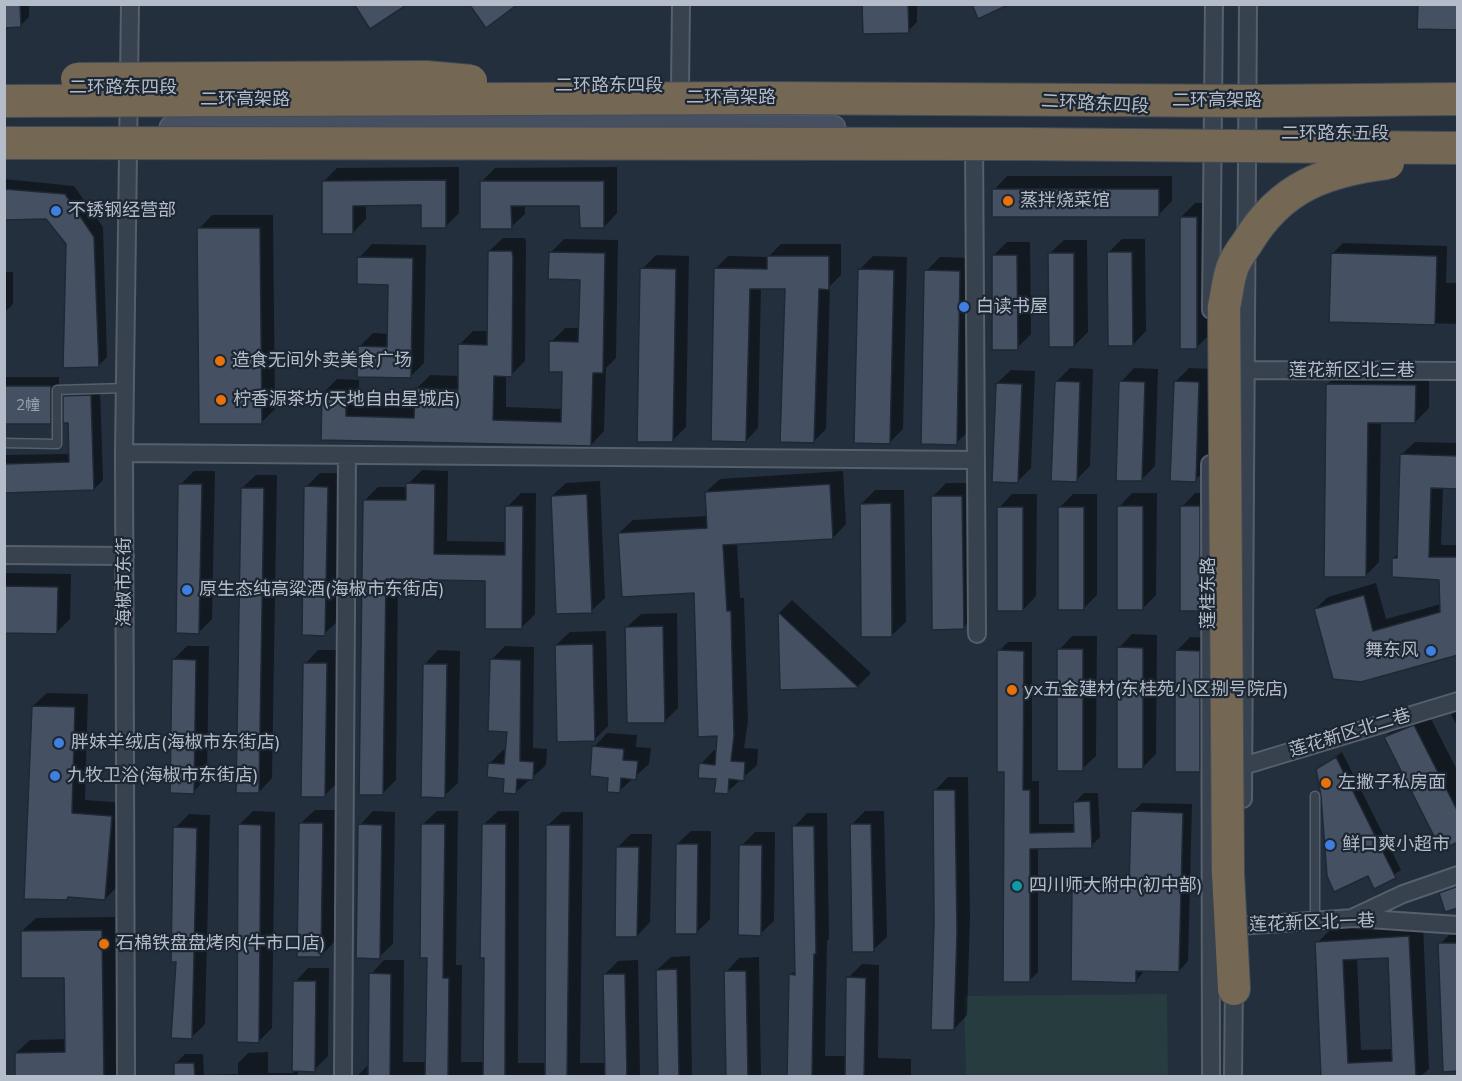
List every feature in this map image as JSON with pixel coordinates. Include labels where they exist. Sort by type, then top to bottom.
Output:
[{"type":"highway","points":[[4,79],[426,77],[678,104]]},
{"type":"highway","name":"二环高架路","points":[[4,101],[678,104],[1458,99]]},
{"type":"highway","points":[[4,158],[575,155],[678,104]]},
{"type":"highway","points":[[4,143],[1010,144],[1458,148]]},
{"type":"highway","points":[[1234,989],[1228,874],[1224,307],[1232,267],[1261,219],[1282,199],[1309,183],[1345,169],[1458,154]]},
{"type":"main road","name":"二环路东四段","points":[[4,88],[128,88],[678,104],[1213,109]]},
{"type":"main road","name":"二环路东四段","points":[[4,129],[362,125],[678,104],[974,130],[1213,134]]},
{"type":"main road","name":"二环路东五段","points":[[1213,109],[1458,110]]},
{"type":"main road","name":"二环路东五段","points":[[1213,134],[1458,134]]},
{"type":"street","name":"海椒市东街","points":[[126,1077],[124,453],[130,4]]},
{"type":"street","points":[[678,104],[681,4]]},
{"type":"street","name":"莲桂东路","points":[[1210,1077],[1208,833],[1214,4]]},
{"type":"street","name":"莲桂东路","points":[[1233,1077],[1234,989],[1242,868],[1248,4]]},
{"type":"street","points":[[974,130],[977,634]]},
{"type":"street","name":"莲花新区北三巷","points":[[1246,370],[1458,371]]},
{"type":"street","points":[[124,453],[976,460]]},
{"type":"street","points":[[343,1077],[347,455]]},
{"type":"street","points":[[4,555],[125,556]]},
{"type":"street","name":"莲花新区北二巷","points":[[1243,766],[1458,700]]},
{"type":"street","points":[[1354,918],[1403,894],[1458,875]]},
{"type":"street","name":"莲花新区北一巷","points":[[1238,926],[1354,918],[1458,925]]},
{"type":"lane","points":[[4,443],[57,444],[57,390],[125,388]]},
{"type":"lane","points":[[1315,796],[1315,920]]},
{"type":"green space","points":[[1167,994],[1168,1076],[966,1076],[964,996]]},
{"type":"building","points":[[4,4],[20,4],[21,27],[4,28]]},
{"type":"building","points":[[354,4],[408,4],[370,29]]},
{"type":"building","points":[[469,4],[518,4],[486,28]]},
{"type":"building","points":[[862,4],[908,4],[909,33],[863,34]]},
{"type":"building","points":[[972,4],[1010,4],[978,19]]},
{"type":"building","points":[[1418,4],[1458,4],[1458,30],[1417,29]]},
{"type":"building","points":[[446,180],[446,228],[421,228],[421,205],[353,206],[353,234],[322,234],[322,181]]},
{"type":"building","points":[[480,181],[604,181],[604,228],[580,228],[579,206],[511,206],[512,229],[480,229]]},
{"type":"building","points":[[4,189],[65,194],[94,237],[99,367],[63,368],[66,244],[46,219],[4,220]]},
{"type":"building","points":[[992,189],[1159,189],[1159,217],[992,217]]},
{"type":"building","points":[[1180,217],[1197,217],[1197,349],[1180,349]]},
{"type":"building","points":[[197,228],[260,228],[262,424],[199,424]]},
{"type":"building","points":[[488,251],[512,251],[513,258],[512,377],[494,376],[493,420],[561,422],[562,372],[549,372],[549,341],[578,342],[580,280],[548,279],[549,252],[605,253],[603,373],[593,373],[591,446],[321,440],[322,392],[346,393],[346,416],[414,418],[415,388],[458,390],[458,344],[487,345]]},
{"type":"building","points":[[1107,252],[1132,252],[1133,346],[1108,346]]},
{"type":"building","points":[[1048,253],[1074,253],[1074,347],[1049,347]]},
{"type":"building","points":[[1331,253],[1437,256],[1435,325],[1329,322]]},
{"type":"building","points":[[992,255],[1017,255],[1018,350],[992,350]]},
{"type":"building","points":[[767,256],[829,256],[829,290],[819,289],[814,443],[780,442],[785,289],[750,289],[746,442],[711,441],[714,268],[767,269]]},
{"type":"building","points":[[357,257],[413,258],[411,378],[357,377],[358,346],[387,347],[388,285],[357,284]]},
{"type":"building","points":[[640,268],[676,269],[673,442],[637,442]]},
{"type":"building","points":[[858,269],[894,270],[890,444],[854,443]]},
{"type":"building","points":[[924,270],[960,271],[957,445],[921,444]]},
{"type":"building","points":[[1055,381],[1080,382],[1077,482],[1051,481]]},
{"type":"building","points":[[1119,381],[1145,382],[1142,481],[1116,481]]},
{"type":"building","points":[[1174,381],[1199,382],[1196,482],[1170,481]]},
{"type":"building","points":[[996,383],[1022,384],[1018,483],[992,482]]},
{"type":"building","points":[[1326,384],[1416,385],[1415,423],[1368,423],[1366,577],[1324,577]]},
{"type":"building","points":[[4,386],[51,386],[51,424],[4,424]]},
{"type":"building","points":[[91,395],[94,490],[4,493],[4,464],[69,462],[68,423],[63,423],[63,396]]},
{"type":"building","points":[[1400,454],[1458,456],[1458,489],[1431,488],[1429,557],[1458,557],[1458,655],[1361,682],[1333,679],[1314,609],[1364,595],[1373,631],[1440,612],[1439,580],[1392,577],[1392,558],[1397,558]]},
{"type":"building","points":[[406,483],[435,484],[434,554],[505,555],[505,506],[523,506],[522,629],[485,629],[485,581],[386,579],[383,795],[359,795],[363,500],[406,500]]},
{"type":"building","points":[[178,484],[202,484],[199,634],[176,633]]},
{"type":"building","points":[[830,484],[833,539],[723,545],[727,611],[731,611],[734,736],[731,761],[745,762],[744,781],[729,779],[728,794],[714,793],[716,779],[698,778],[699,763],[715,765],[717,736],[698,737],[694,593],[622,597],[618,533],[707,528],[705,492]]},
{"type":"building","points":[[304,486],[328,487],[325,636],[302,635]]},
{"type":"building","points":[[241,488],[264,488],[259,793],[236,793]]},
{"type":"building","points":[[587,494],[592,613],[556,614],[551,496]]},
{"type":"building","points":[[931,496],[962,496],[964,629],[932,630]]},
{"type":"building","points":[[891,503],[892,637],[861,637],[860,504]]},
{"type":"building","points":[[1117,506],[1143,506],[1143,610],[1117,610]]},
{"type":"building","points":[[1180,506],[1200,506],[1200,611],[1180,611]]},
{"type":"building","points":[[997,507],[1023,507],[1023,611],[997,611]]},
{"type":"building","points":[[1058,507],[1084,507],[1084,610],[1058,610]]},
{"type":"building","points":[[4,586],[58,587],[57,634],[4,633]]},
{"type":"building","points":[[778,612],[859,688],[780,690]]},
{"type":"building","points":[[663,626],[665,723],[627,723],[625,627]]},
{"type":"building","points":[[593,644],[595,741],[557,742],[555,645]]},
{"type":"building","points":[[1117,647],[1143,648],[1143,769],[1117,769]]},
{"type":"building","points":[[1057,649],[1083,649],[1083,771],[1057,771]]},
{"type":"building","points":[[997,650],[1024,651],[1023,790],[1030,790],[1030,833],[1074,832],[1073,802],[1090,801],[1092,848],[1030,849],[1030,982],[1003,982],[1004,772],[997,772]]},
{"type":"building","points":[[1175,650],[1200,651],[1200,772],[1175,772]]},
{"type":"building","points":[[172,659],[196,660],[194,794],[170,793]]},
{"type":"building","points":[[490,659],[521,660],[520,761],[534,762],[533,780],[517,779],[516,794],[503,793],[504,779],[487,777],[488,763],[504,764],[507,732],[488,731]]},
{"type":"building","points":[[303,663],[327,663],[325,797],[301,797]]},
{"type":"building","points":[[423,664],[447,664],[445,798],[421,797]]},
{"type":"building","points":[[32,706],[75,707],[72,813],[112,816],[105,900],[68,897],[67,900],[24,899]]},
{"type":"building","points":[[1414,725],[1458,812],[1458,842],[1441,850],[1384,737]]},
{"type":"building","points":[[592,746],[624,749],[623,760],[638,761],[636,780],[621,778],[620,793],[607,792],[608,778],[590,776]]},
{"type":"building","points":[[1336,757],[1396,878],[1374,889],[1368,876],[1334,892],[1327,876],[1321,796],[1316,769]]},
{"type":"building","points":[[933,790],[955,790],[957,932],[954,1030],[931,1030],[934,922]]},
{"type":"building","points":[[1131,811],[1183,813],[1179,972],[1136,971],[1136,983],[1071,981],[1072,886],[1129,887]]},
{"type":"building","points":[[299,823],[323,823],[321,957],[297,957]]},
{"type":"building","points":[[238,824],[261,825],[259,1043],[237,1042]]},
{"type":"building","points":[[358,824],[382,825],[380,959],[356,958]]},
{"type":"building","points":[[421,824],[445,824],[443,978],[449,978],[448,1077],[425,1077],[427,958],[420,958]]},
{"type":"building","points":[[482,824],[506,824],[505,1077],[483,1077],[484,958],[480,958]]},
{"type":"building","points":[[850,824],[871,824],[874,952],[852,952]]},
{"type":"building","points":[[546,825],[570,825],[567,1077],[545,1077]]},
{"type":"building","points":[[792,826],[814,826],[816,954],[814,954],[812,1077],[787,1077],[789,974],[795,975]]},
{"type":"building","points":[[173,827],[197,828],[192,1039],[171,1038],[176,962],[171,962]]},
{"type":"building","points":[[676,844],[698,844],[697,934],[675,934]]},
{"type":"building","points":[[739,845],[762,845],[761,936],[738,935]]},
{"type":"building","points":[[616,847],[639,847],[637,937],[615,937]]},
{"type":"building","points":[[1458,886],[1458,908],[1445,912],[1439,893]]},
{"type":"building","points":[[102,930],[104,1077],[15,1077],[15,1053],[65,1052],[64,978],[21,978],[21,931]]},
{"type":"building","points":[[1409,936],[1416,1077],[1321,1077],[1315,942]],"holes":[[[1388,958],[1392,1061],[1348,1063],[1343,960]]]},
{"type":"building","points":[[1438,943],[1458,943],[1458,1071],[1443,1072]]},
{"type":"building","points":[[677,969],[679,1077],[658,1077],[656,970]]},
{"type":"building","points":[[724,971],[746,971],[748,1077],[726,1077]]},
{"type":"building","points":[[369,973],[391,974],[390,1077],[368,1077]]},
{"type":"building","points":[[603,974],[625,974],[627,1077],[605,1077]]},
{"type":"building","points":[[846,977],[866,978],[864,1077],[845,1077]]},
{"type":"building","points":[[293,981],[316,981],[315,1072],[292,1071]]},
{"type":"building","points":[[174,1063],[194,1063],[195,1077],[174,1077]]},
{"type":"place","name":"蒸拌烧菜馆","points":[[1008,201]]},
{"type":"place","name":"不锈钢经营部","points":[[56,211]]},
{"type":"place","name":"白读书屋","points":[[964,307]]},
{"type":"place","name":"造食无间外卖美食广场","points":[[220,361]]},
{"type":"place","name":"柠香源茶坊(天地自由星城店)","points":[[221,400]]},
{"type":"place","name":"原生态纯高粱酒(海椒市东街店)","points":[[187,590]]},
{"type":"place","name":"舞东风","points":[[1431,651]]},
{"type":"place","name":"yx五金建材(东桂苑小区捌号院店)","points":[[1012,690]]},
{"type":"place","name":"胖妹羊绒店(海椒市东街店)","points":[[59,743]]},
{"type":"place","name":"九牧卫浴(海椒市东街店)","points":[[55,776]]},
{"type":"place","name":"左撇子私房面","points":[[1326,783]]},
{"type":"place","name":"鲜口爽小超市","points":[[1330,845]]},
{"type":"place","name":"四川师大附中(初中部)","points":[[1017,886]]},
{"type":"place","name":"石棉铁盘盘烤肉(牛市口店)","points":[[104,944]]}]
